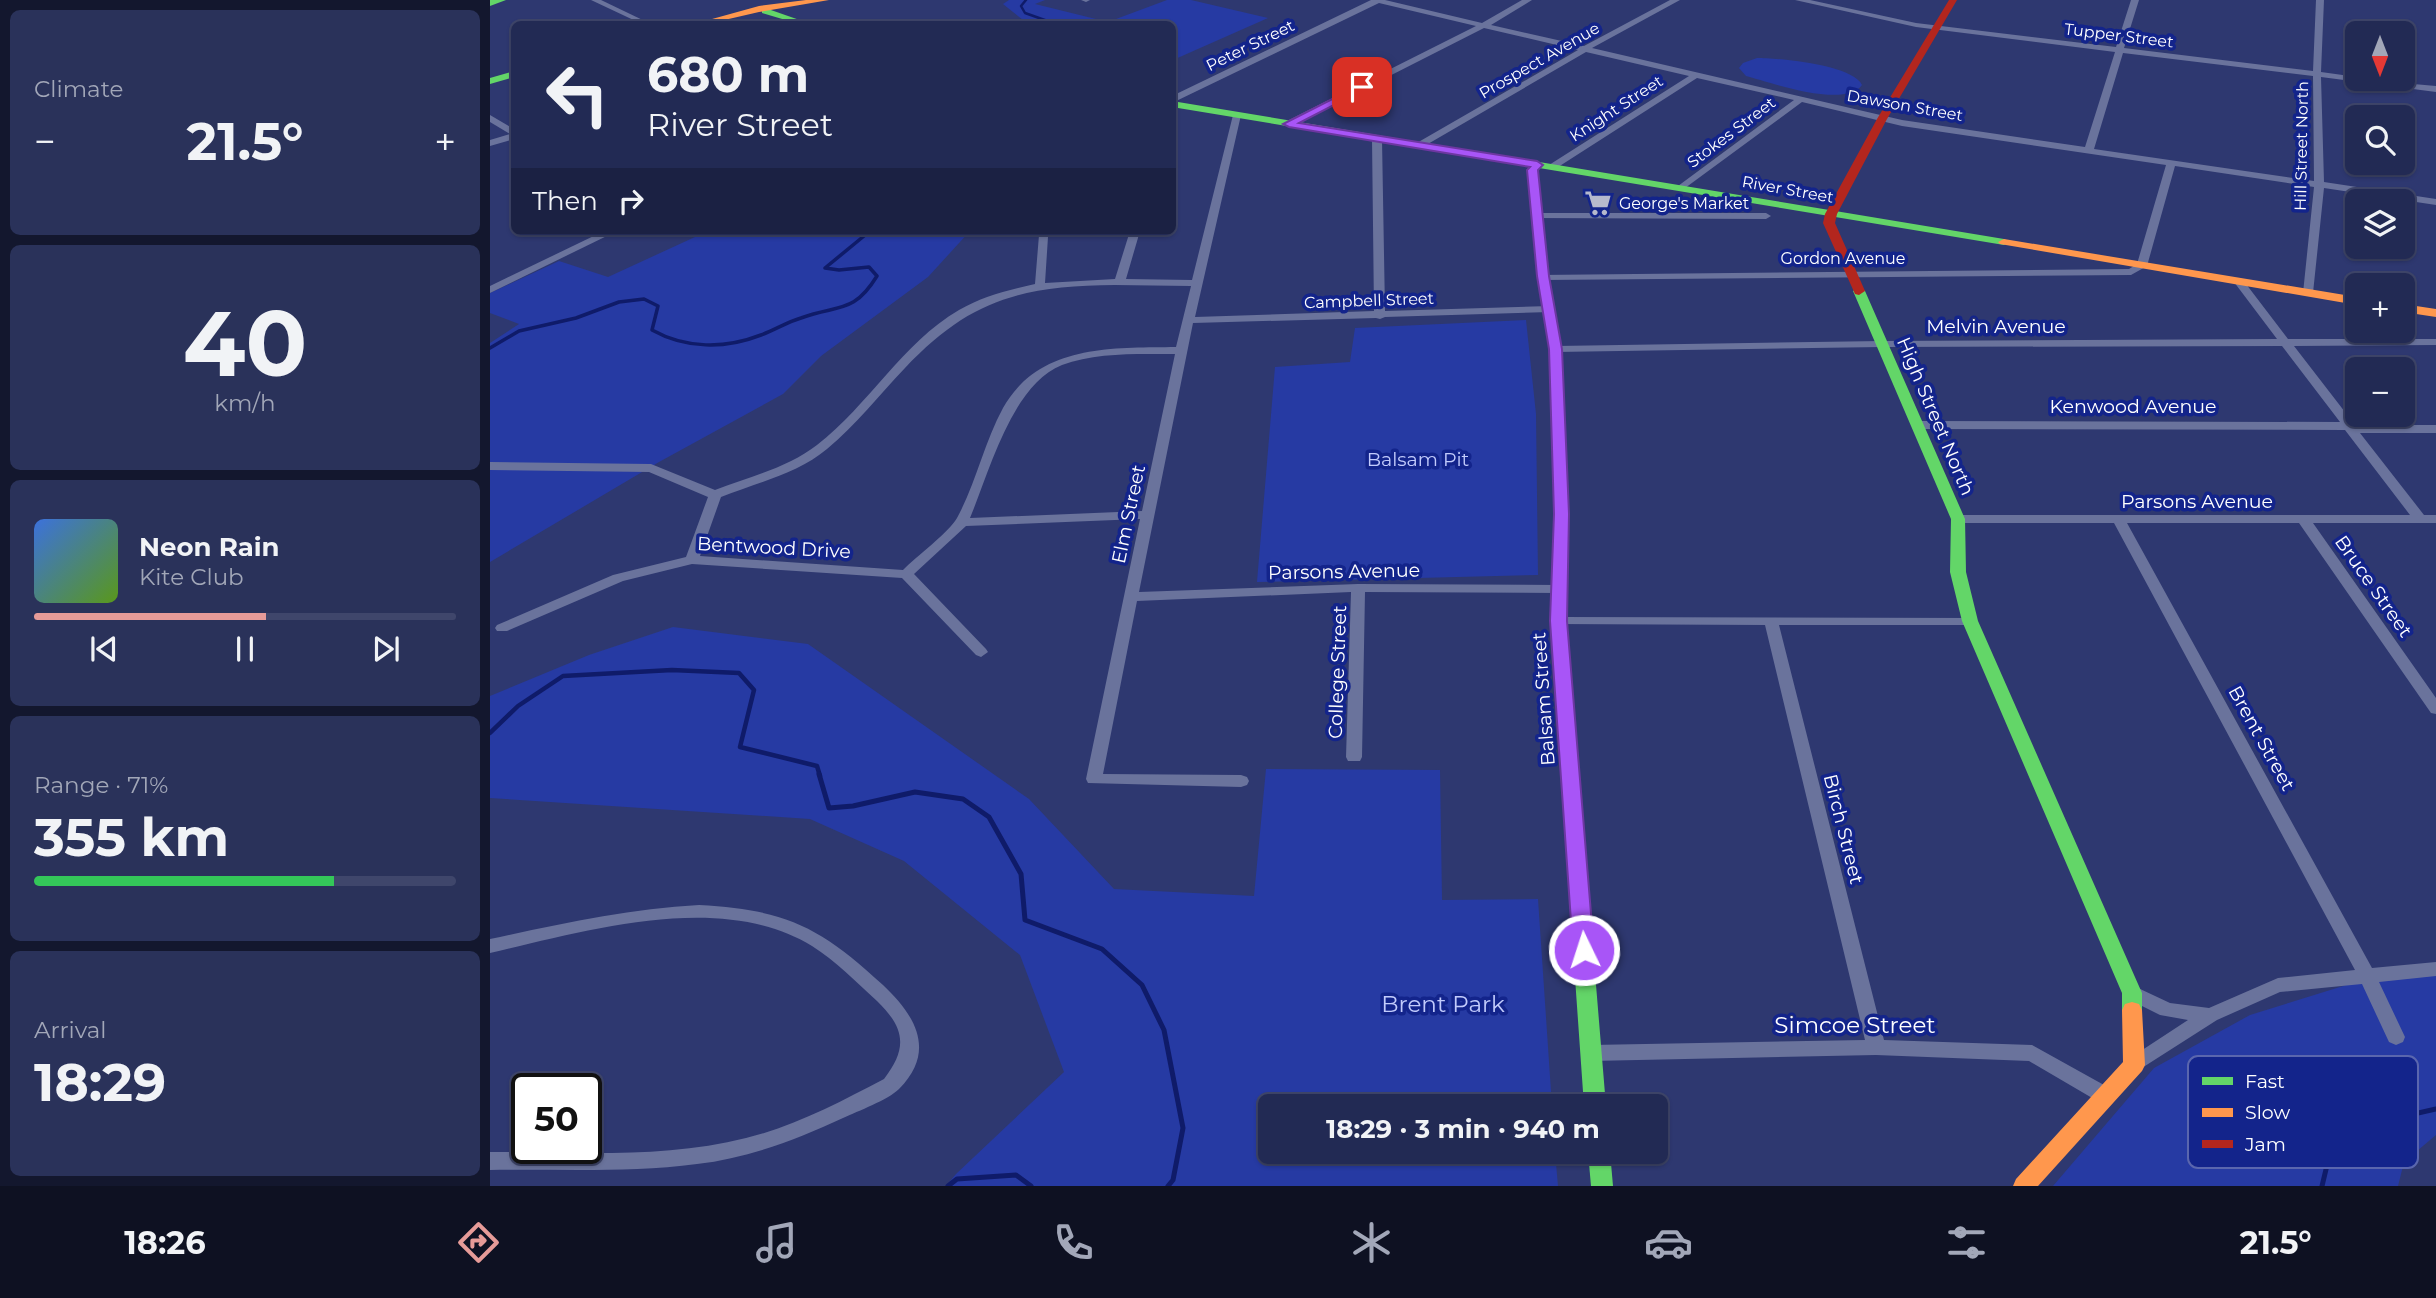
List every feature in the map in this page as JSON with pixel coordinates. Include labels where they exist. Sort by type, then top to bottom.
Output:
[{"type":"main road","points":[[490,3],[502,0]]},
{"type":"main road","points":[[738,0],[795,21]]},
{"type":"main road","points":[[710,21],[759,9],[825,0]]},
{"type":"main road","points":[[802,21],[799,16],[832,0]]},
{"type":"main road","points":[[1831,214],[1882,119],[1953,0]]},
{"type":"main road","points":[[490,80],[511,75]]},
{"type":"main road","name":"River Street","points":[[1176,103],[1418,146],[2345,298]]},
{"type":"main road","name":"Balsam Street","points":[[1545,166],[1533,170],[1543,276],[1556,349],[1562,514],[1559,621],[1594,1094]]},
{"type":"main road","name":"High Street North","points":[[1831,214],[1829,223],[1849,273],[1958,519],[1958,572],[1970,621],[2132,993],[2134,1065]]},
{"type":"main road","points":[[2415,310],[2436,313]]},
{"type":"main road","points":[[2024,1186],[2134,1065]]},
{"type":"main road","points":[[1600,1164],[1602,1186]]},
{"type":"street","points":[[595,0],[640,21]]},
{"type":"street","name":"Dawson Street","points":[[1378,0],[1882,119],[2436,202]]},
{"type":"street","name":"Peter Street","points":[[1176,100],[1378,0]]},
{"type":"street","points":[[1289,124],[1528,0]]},
{"type":"street","points":[[1484,25],[1492,24],[1539,0]]},
{"type":"street","name":"Prospect Avenue","points":[[1418,146],[1675,0]]},
{"type":"street","name":"Tupper Street","points":[[1799,0],[1823,2],[1938,27],[2436,89]]},
{"type":"street","points":[[2089,150],[2135,0]]},
{"type":"street","name":"Hill Street North","points":[[2308,293],[2319,186],[2317,75],[2320,0]]},
{"type":"street","name":"Knight Street","points":[[1545,166],[1696,75]]},
{"type":"street","name":"Stokes Street","points":[[1681,188],[1800,100]]},
{"type":"street","name":"Elm Street","points":[[1237,115],[1181,351],[1094,779],[1241,781]]},
{"type":"street","points":[[490,118],[511,132]]},
{"type":"street","points":[[490,143],[511,135]]},
{"type":"street","points":[[1377,139],[1380,316]]},
{"type":"street","points":[[2141,266],[2171,163]]},
{"type":"street","points":[[1536,216],[1766,216]]},
{"type":"street","points":[[490,290],[604,235]]},
{"type":"street","points":[[1119,284],[1134,235]]},
{"type":"street","points":[[1040,285],[1043,237]]},
{"type":"street","name":"Gordon Avenue","points":[[1543,276],[2131,272],[2141,266]]},
{"type":"street","points":[[2239,282],[2420,519]]},
{"type":"street","points":[[490,466],[652,468],[715,495],[788,466],[821,448],[932,335],[985,301],[1040,285],[1198,283]]},
{"type":"street","name":"Campbell Street","points":[[1189,320],[1550,309]]},
{"type":"street","name":"Melvin Avenue","points":[[1556,349],[1882,344],[2436,342]]},
{"type":"street","points":[[981,652],[906,574],[962,522],[1009,409],[1017,396],[1045,369],[1066,362],[1118,352],[1181,351]]},
{"type":"street","name":"Kenwood Avenue","points":[[1917,425],[2436,429]]},
{"type":"street","points":[[692,560],[715,495]]},
{"type":"street","points":[[962,522],[1147,515]]},
{"type":"street","name":"Parsons Avenue","points":[[1958,519],[2436,519]]},
{"type":"street","name":"Brent Street","points":[[2119,520],[2368,977],[2396,1037]]},
{"type":"street","name":"Bruce Street","points":[[2304,520],[2436,709]]},
{"type":"street","name":"Bentwood Drive","points":[[502,628],[618,578],[692,560],[906,574]]},
{"type":"street","name":"Parsons Avenue","points":[[1131,597],[1358,588],[1558,589]]},
{"type":"street","name":"College Street","points":[[1354,757],[1358,588]]},
{"type":"street","points":[[1559,621],[1970,621]]},
{"type":"street","name":"Birch Street","points":[[1771,621],[1876,1047]]},
{"type":"street","points":[[490,946],[637,916],[685,911],[727,912],[771,921],[816,939],[897,1008],[910,1029],[911,1049],[902,1072],[891,1085],[856,1103],[778,1135],[727,1151],[657,1158],[490,1161]]},
{"type":"street","points":[[2134,1065],[2210,1015],[2278,985],[2436,970]]},
{"type":"street","points":[[2132,993],[2167,1010],[2210,1015]]},
{"type":"street","name":"Simcoe Street","points":[[1591,1053],[1876,1047],[2032,1053],[2106,1096]]},
{"type":"green space","points":[[1009,0],[1045,0],[1035,4],[1104,21],[1018,21],[1023,20],[1003,4]]},
{"type":"green space","points":[[1167,0],[1191,0],[1268,18],[1176,59],[1176,21],[1111,21]]},
{"type":"green space","points":[[1757,58],[1798,61],[1831,68],[1856,78],[1862,85],[1853,92],[1840,95],[1788,88],[1746,76],[1739,68],[1743,63]]},
{"type":"green space","points":[[699,235],[966,235],[928,277],[821,356],[783,394],[659,462],[490,562],[490,343],[519,324],[490,313],[490,293],[559,261],[608,277]]},
{"type":"green space","name":"Balsam Pit","points":[[1526,320],[1536,414],[1538,575],[1257,582],[1275,367],[1350,362],[1355,328]]},
{"type":"green space","name":"Brent Park","points":[[673,627],[808,644],[1029,799],[1114,889],[1254,896],[1266,769],[1440,770],[1442,900],[1538,899],[1551,1094],[1258,1094],[1258,1164],[1556,1164],[1558,1186],[946,1186],[1064,1072],[1020,955],[904,861],[810,819],[490,798],[490,696],[589,655]]},
{"type":"green space","points":[[2436,971],[2436,1135],[2418,1150],[2418,1056],[2188,1056],[2188,1168],[2402,1168],[2398,1186],[2053,1186],[2154,1068],[2250,1015],[2369,978]]},
{"type":"waterway","points":[[1026,0],[1021,6],[1025,13],[1048,21]]},
{"type":"waterway","points":[[490,348],[519,331],[576,318],[619,302],[644,299],[658,306],[652,330],[665,336],[706,345],[747,340],[796,320],[852,303],[860,297],[877,276],[869,267],[839,270],[825,268],[864,235]]},
{"type":"waterway","points":[[490,733],[518,706],[563,676],[672,670],[739,673],[754,690],[740,747],[817,766],[820,776]]},
{"type":"waterway","points":[[819,774],[829,808],[853,806],[915,792],[963,799],[989,817],[1021,874],[1025,920],[1102,949],[1142,985],[1164,1030],[1183,1128],[1173,1180],[1168,1186]]},
{"type":"waterway","points":[[2418,1113],[2436,1109]]},
{"type":"waterway","points":[[2322,1186],[2326,1168]]},
{"type":"waterway","points":[[948,1186],[957,1179],[1016,1175],[1031,1186]]},
{"type":"traffic: fast","points":[[490,3],[502,0]]},
{"type":"traffic: fast","points":[[765,11],[797,21]]},
{"type":"traffic: fast","points":[[490,81],[511,75]]},
{"type":"traffic: fast","points":[[1176,105],[2004,242]]},
{"type":"traffic: fast","points":[[1859,291],[1958,519],[1958,572],[1970,621],[2132,993],[2132,1010]]},
{"type":"traffic: fast","points":[[1561,513],[1558,621],[1594,1094]]},
{"type":"traffic: fast","points":[[1600,1164],[1602,1186]]},
{"type":"traffic: slow","points":[[710,21],[759,9],[825,0]]},
{"type":"traffic: slow","points":[[1537,165],[1533,170],[1543,277],[1556,349],[1561,513]]},
{"type":"traffic: slow","points":[[2004,242],[2345,299]]},
{"type":"traffic: slow","points":[[2415,310],[2436,313]]},
{"type":"traffic: slow","points":[[2024,1186],[2134,1065],[2132,1010]]},
{"type":"traffic: jam","points":[[1859,291],[1829,223],[1831,214],[1882,119],[1953,0]]},
{"type":"place","name":"George's Market","points":[[1598,203]]},
{"type":"route","points":[[1362,87],[1289,124],[1537,165],[1533,170],[1536,216],[1556,349],[1560,412],[1562,514],[1559,621],[1584,950]]}]
